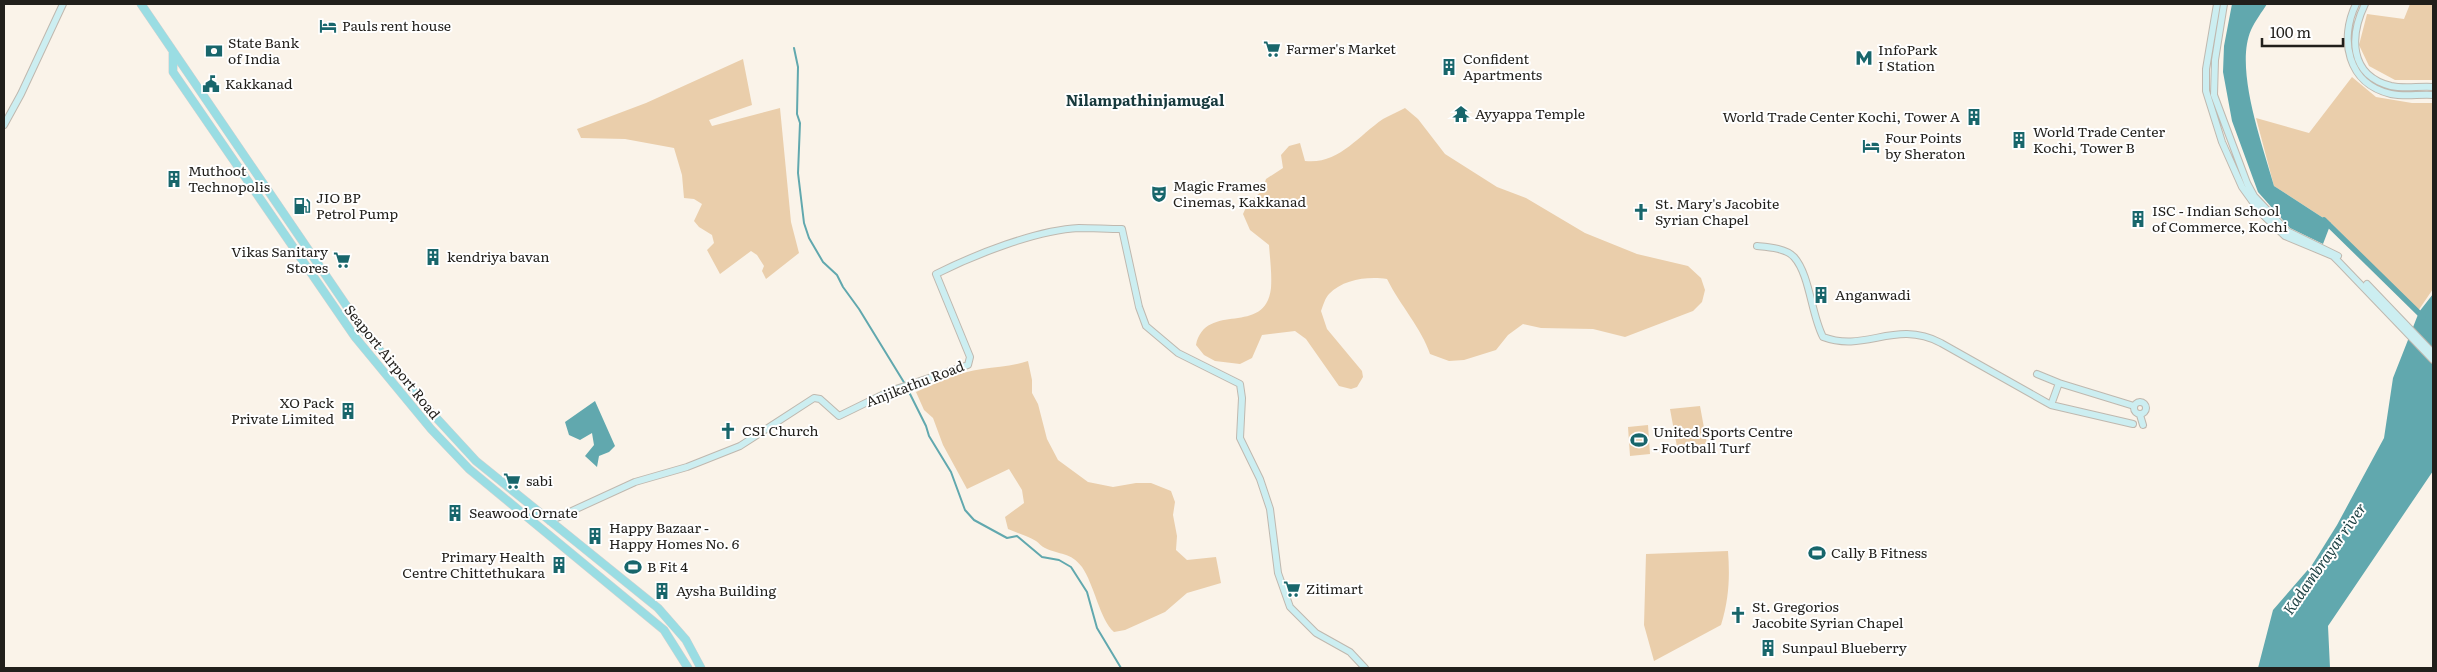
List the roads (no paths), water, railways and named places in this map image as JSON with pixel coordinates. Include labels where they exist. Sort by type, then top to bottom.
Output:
[{"type":"main road","name":"Seaport Airport Road","points":[[141,4],[173,53],[262,178],[289,223],[363,330],[430,411],[476,461],[640,593],[674,624],[686,640],[701,668]]},
{"type":"main road","name":"Seaport Airport Road","points":[[173,53],[173,72],[252,184],[295,252],[355,337],[469,469],[664,630],[688,668]]},
{"type":"street","points":[[4,124],[21,94],[63,4]]},
{"type":"street","points":[[2217,4],[2206,69],[2206,90],[2222,142],[2242,187],[2260,212],[2285,236],[2333,256],[2375,295],[2433,360]]},
{"type":"street","points":[[2224,4],[2216,60],[2214,95],[2246,183],[2254,196],[2287,231],[2335,253],[2433,353]]},
{"type":"street","points":[[2356,4],[2346,35],[2348,52],[2359,72],[2374,86],[2389,93],[2433,95]]},
{"type":"street","points":[[2365,4],[2356,23],[2354,36],[2355,50],[2365,69],[2377,80],[2389,85],[2433,87]]},
{"type":"street","name":"Anjikathu Road","points":[[550,521],[635,482],[687,467],[740,446],[814,398],[820,399],[839,416],[890,391],[968,365],[970,357],[936,274],[988,251],[1051,232],[1079,228],[1122,229],[1139,307],[1146,326],[1178,353],[1240,384],[1242,398],[1240,438],[1260,479],[1270,509],[1278,573],[1290,607],[1316,633],[1350,652],[1365,668]]},
{"type":"street","points":[[1757,246],[1782,250],[1793,255],[1803,274],[1823,337],[1835,341],[1853,342],[1908,332],[1923,335],[1941,343],[2051,405],[2134,424]]},
{"type":"street","points":[[2037,374],[2134,406]]},
{"type":"street","points":[[2051,405],[2059,382]]},
{"type":"street","points":[[2134,406],[2140,402],[2145,405],[2146,411],[2140,415]]},
{"type":"street","points":[[2134,406],[2135,412],[2140,415],[2143,425]]},
{"type":"water","points":[[2232,4],[2267,4],[2251,30],[2247,46],[2246,65],[2252,108],[2274,186],[2331,223],[2323,244],[2290,228],[2258,192],[2232,121],[2223,72],[2224,46]]},
{"type":"water","name":"Kadambrayar river","points":[[2433,294],[2433,471],[2328,626],[2330,668],[2258,668],[2273,610],[2312,565],[2337,525],[2384,438],[2393,378],[2419,312]]},
{"type":"water","points":[[595,401],[615,446],[609,452],[599,456],[597,467],[585,456],[594,445],[592,433],[580,440],[569,435],[565,422]]},
{"type":"waterway","points":[[794,48],[798,67],[797,114],[800,123],[798,173],[804,223],[809,238],[823,262],[837,275],[905,384]]},
{"type":"waterway","points":[[2324,220],[2423,317]]},
{"type":"waterway","points":[[907,388],[929,436],[951,472],[965,510],[974,520],[1007,538],[1017,536],[1042,557],[1059,560],[1071,567],[1087,592],[1097,628],[1121,668]]},
{"type":"place","name":"Pauls rent house","points":[[328,26]]},
{"type":"place","name":"Farmer's Market","points":[[1272,49]]},
{"type":"place","name":"State Bank of India","points":[[214,51]]},
{"type":"place","name":"InfoPark I Station","points":[[1864,58]]},
{"type":"place","name":"Confident Apartments","points":[[1449,67]]},
{"type":"place","name":"Kakkanad","points":[[211,84]]},
{"type":"place","name":"Ayyappa Temple","points":[[1461,114]]},
{"type":"place","name":"World Trade Center Kochi, Tower A","points":[[1974,117]]},
{"type":"place","name":"World Trade Center Kochi, Tower B","points":[[2019,140]]},
{"type":"place","name":"Four Points by Sheraton","points":[[1871,146]]},
{"type":"place","name":"Muthoot Technopolis","points":[[174,179]]},
{"type":"place","name":"Magic Frames Cinemas, Kakkanad","points":[[1159,194]]},
{"type":"place","name":"JIO BP Petrol Pump","points":[[302,206]]},
{"type":"place","name":"St. Mary's Jacobite Syrian Chapel","points":[[1641,212]]},
{"type":"place","name":"ISC - Indian School of Commerce, Kochi","points":[[2138,219]]},
{"type":"place","name":"kendriya bavan","points":[[433,257]]},
{"type":"place","name":"Vikas Sanitary Stores","points":[[342,260]]},
{"type":"place","name":"Anganwadi","points":[[1821,295]]},
{"type":"place","name":"XO Pack Private Limited","points":[[348,411]]},
{"type":"place","name":"CSI Church","points":[[728,431]]},
{"type":"place","name":"United Sports Centre - Football Turf","points":[[1639,440]]},
{"type":"place","name":"sabi","points":[[512,481]]},
{"type":"place","name":"Seawood Ornate","points":[[455,513]]},
{"type":"place","name":"Happy Bazaar - Happy Homes No. 6","points":[[595,536]]},
{"type":"place","name":"Cally B Fitness","points":[[1817,553]]},
{"type":"place","name":"Primary Health Centre Chittethukara","points":[[559,565]]},
{"type":"place","name":"B Fit 4","points":[[633,567]]},
{"type":"place","name":"Zitimart","points":[[1292,589]]},
{"type":"place","name":"Aysha Building","points":[[662,591]]},
{"type":"place","name":"St. Gregorios Jacobite Syrian Chapel","points":[[1738,615]]},
{"type":"place","name":"Sunpaul Blueberry","points":[[1768,648]]},
{"type":"district","name":"Nilampathinjamugal","points":[[1145,101]]}]
